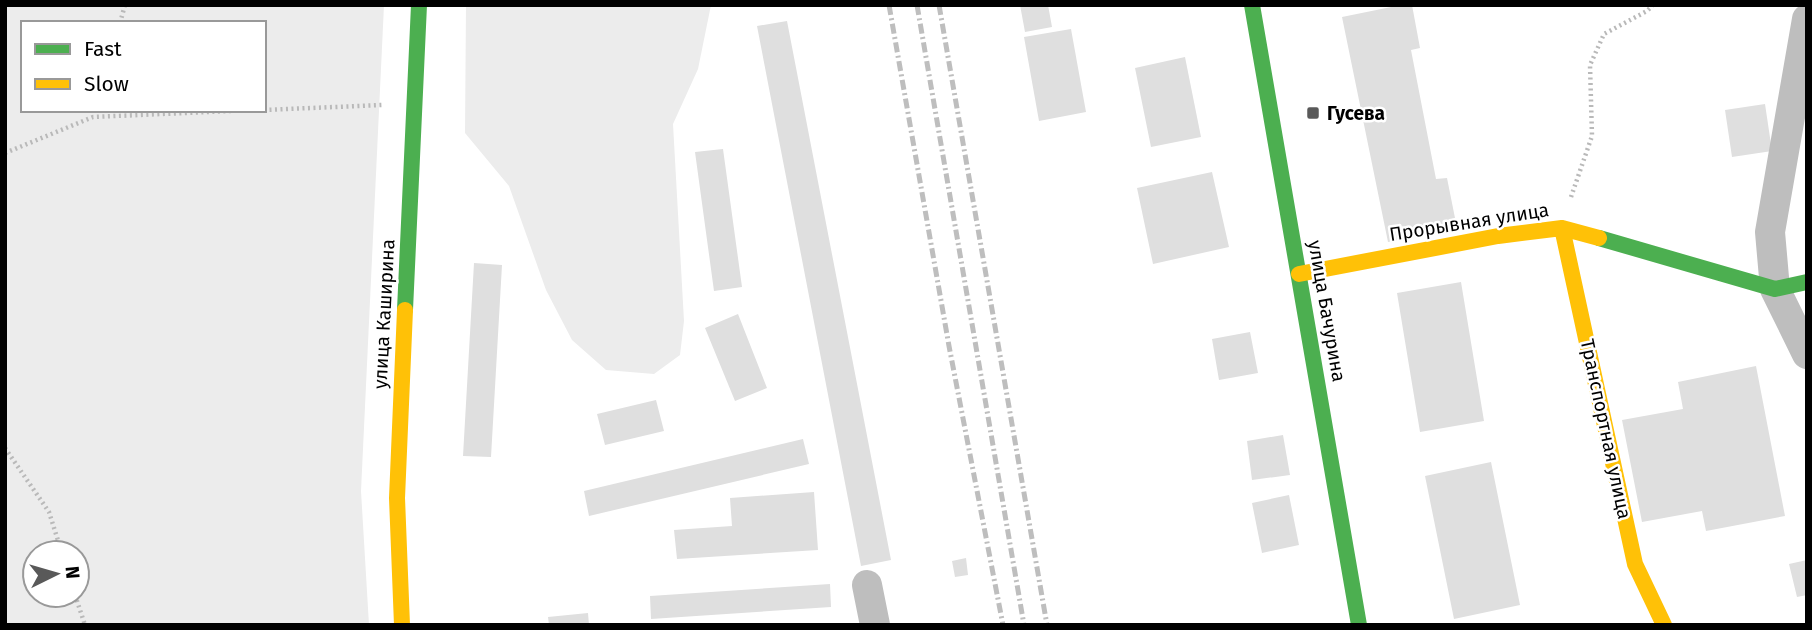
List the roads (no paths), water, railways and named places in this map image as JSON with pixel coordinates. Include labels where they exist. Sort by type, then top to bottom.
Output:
[{"type":"street","name":"улица Каширина","points":[[402,625],[397,498],[419,5]]},
{"type":"street","name":"улица Бачурина","points":[[1252,5],[1359,625]]},
{"type":"street","points":[[1807,19],[1770,232],[1775,289],[1807,354]]},
{"type":"street","name":"Прорывная улица","points":[[1299,274],[1498,236],[1562,228],[1775,289],[1807,282]]},
{"type":"street","name":"Транспортная улица","points":[[1562,228],[1635,564],[1664,625]]},
{"type":"street","points":[[867,585],[875,625]]},
{"type":"railway","points":[[889,5],[949,346],[1003,625]]},
{"type":"railway","points":[[917,5],[1024,625]]},
{"type":"railway","points":[[939,5],[1047,625]]},
{"type":"place","name":"Гусева","points":[[1313,113]]}]
